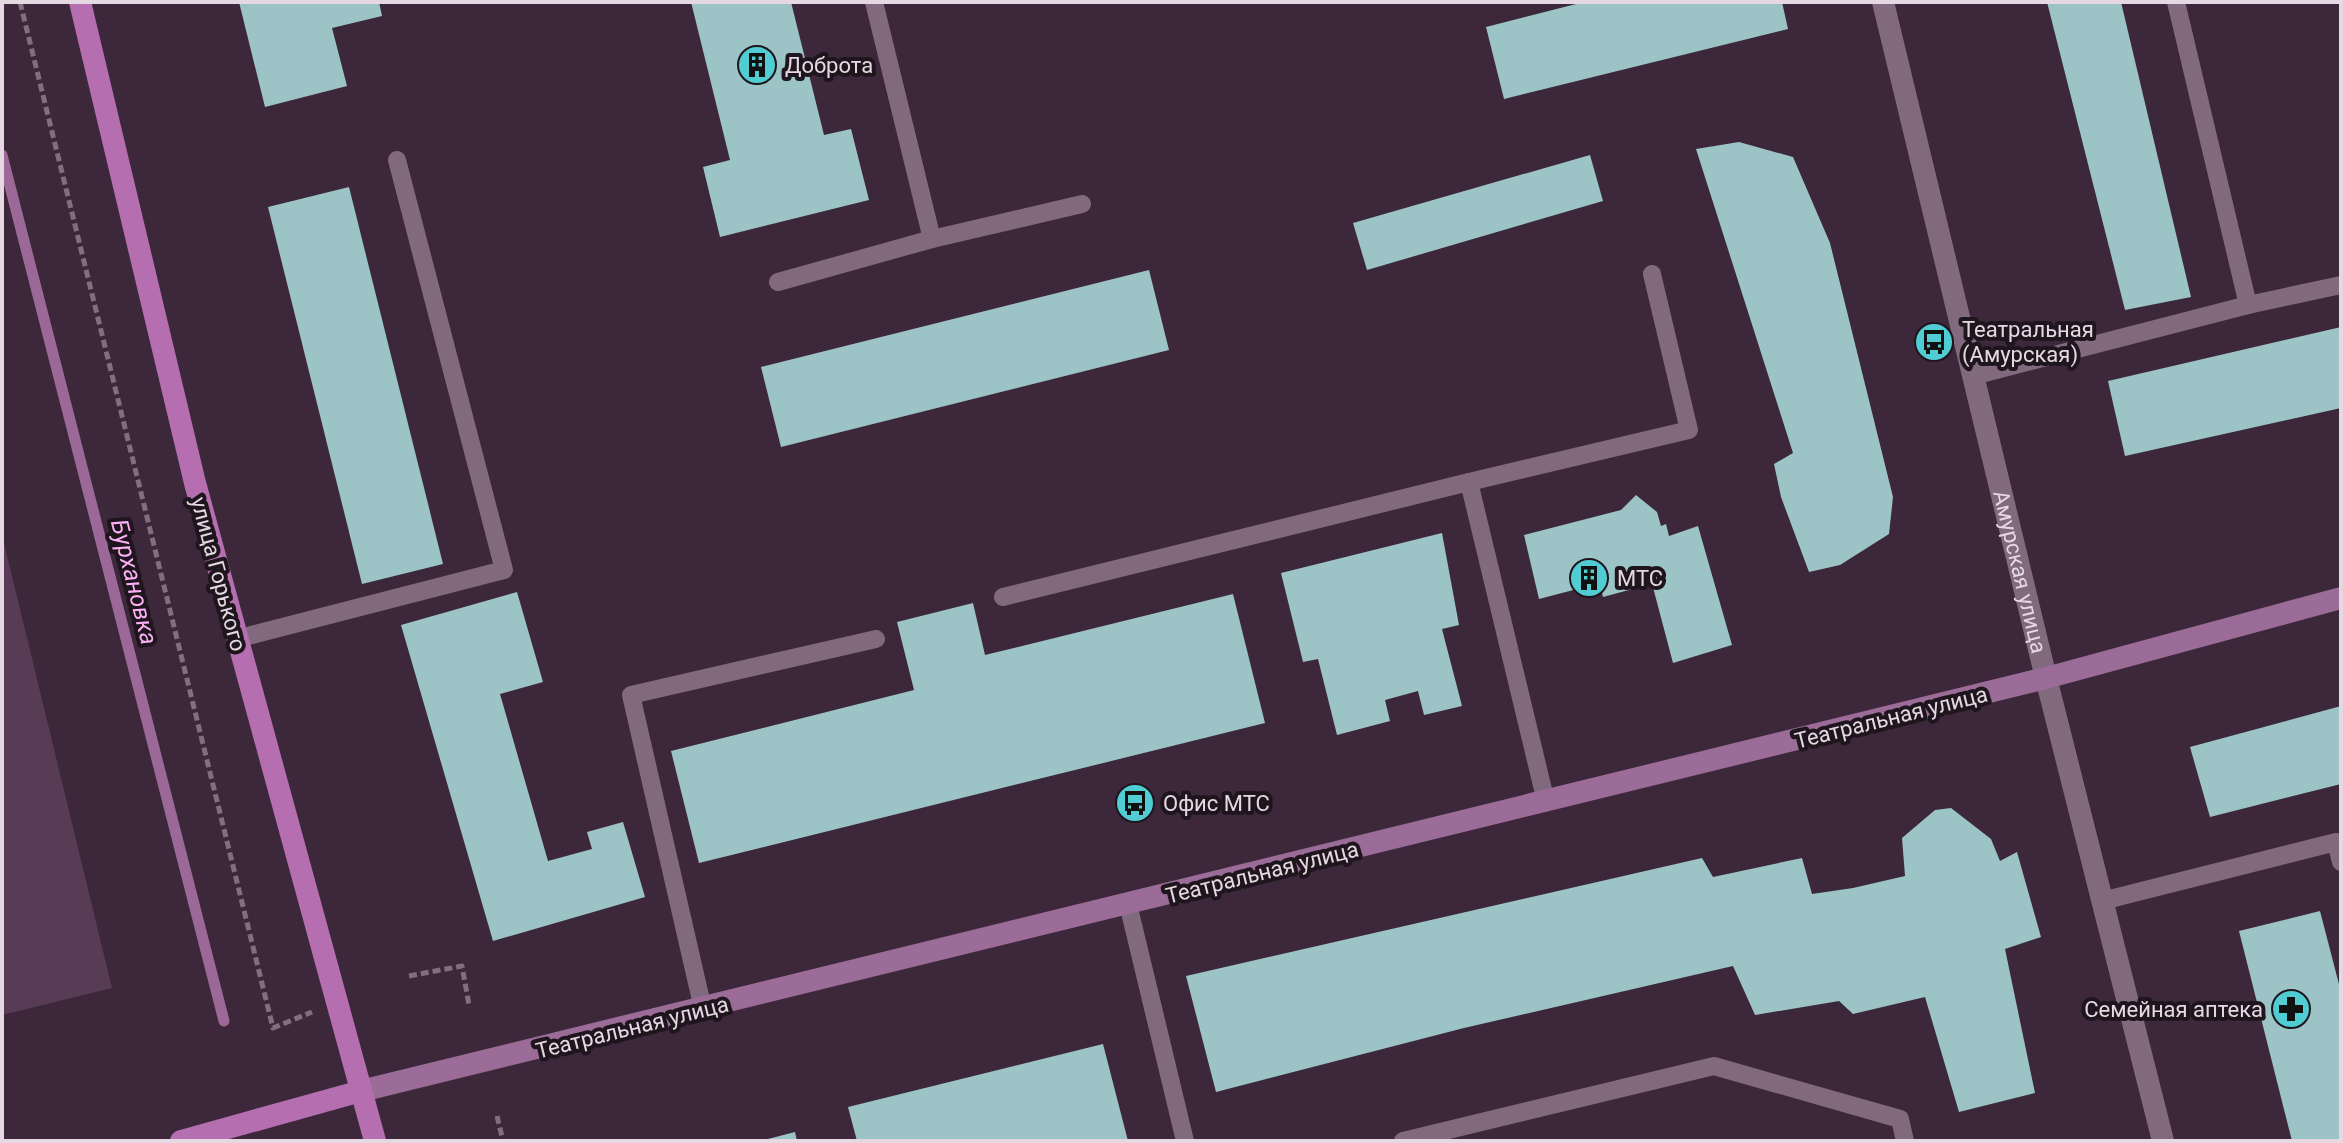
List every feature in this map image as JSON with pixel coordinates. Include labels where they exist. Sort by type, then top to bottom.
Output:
[{"type":"main road","name":"улица Горького","points":[[80,2],[236,639],[375,1141]]},
{"type":"main road","name":"Театральная улица","points":[[181,1141],[361,1091],[2046,678],[2341,598]]},
{"type":"street","name":"Амурская улица","points":[[1883,2],[2046,678],[2163,1141]]},
{"type":"lane","points":[[874,2],[932,239]]},
{"type":"lane","points":[[2176,2],[2248,305]]},
{"type":"lane","points":[[236,639],[504,570],[397,160]]},
{"type":"lane","points":[[778,282],[932,239],[1082,204]]},
{"type":"lane","points":[[1003,597],[1689,430],[1652,274]]},
{"type":"lane","points":[[1973,376],[2248,305],[2341,285]]},
{"type":"lane","points":[[1469,482],[1546,802]]},
{"type":"lane","points":[[703,1009],[631,695],[876,639]]},
{"type":"lane","points":[[2102,901],[2336,842],[2341,862]]},
{"type":"lane","points":[[1128,904],[1185,1141]]},
{"type":"lane","points":[[1403,1141],[1714,1066],[1900,1119],[1905,1141]]},
{"type":"path","points":[[20,2],[273,1028],[337,1001]]},
{"type":"path","points":[[409,976],[462,966],[469,1005]]},
{"type":"path","points":[[497,1116],[503,1141]]},
{"type":"shaded area","points":[[2,535],[112,988],[2,1015]]},
{"type":"building","points":[[239,2],[379,2],[382,16],[332,28],[347,86],[265,107]]},
{"type":"building","name":"Доброта","points":[[691,2],[791,2],[824,135],[851,129],[869,200],[720,237],[703,167],[730,160]]},
{"type":"building","points":[[1584,2],[1782,2],[1788,29],[1504,99],[1486,27]]},
{"type":"building","points":[[2047,2],[2121,2],[2191,297],[2125,310]]},
{"type":"building","points":[[1739,142],[1793,157],[1830,243],[1893,497],[1889,534],[1840,565],[1809,572],[1781,497],[1774,464],[1793,453],[1696,149]]},
{"type":"building","points":[[1590,155],[1603,201],[1367,270],[1353,223]]},
{"type":"building","points":[[349,187],[443,564],[362,584],[268,207]]},
{"type":"building","points":[[1149,270],[1169,350],[781,447],[761,367]]},
{"type":"building","points":[[2341,327],[2341,408],[2125,456],[2108,381]]},
{"type":"building","name":"МТС","points":[[1636,495],[1657,512],[1661,526],[1666,524],[1669,536],[1698,526],[1732,645],[1673,663],[1650,576],[1638,580],[1640,587],[1603,597],[1600,583],[1539,599],[1524,535],[1621,510]]},
{"type":"building","points":[[1442,533],[1459,625],[1442,629],[1462,706],[1424,715],[1418,691],[1385,700],[1390,721],[1337,735],[1318,659],[1303,662],[1281,573]]},
{"type":"building","points":[[517,592],[543,682],[500,694],[548,861],[592,849],[587,832],[623,822],[645,897],[493,941],[401,625]]},
{"type":"building","points":[[1233,594],[1265,723],[699,863],[671,751],[914,690],[897,622],[973,603],[985,655]]},
{"type":"building","points":[[2341,706],[2341,784],[2210,817],[2190,747]]},
{"type":"building","points":[[1951,808],[1991,839],[2000,861],[2017,852],[2041,937],[2005,949],[2035,1093],[1959,1112],[1925,997],[1853,1014],[1839,1001],[1755,1015],[1733,966],[1464,1028],[1216,1092],[1186,976],[1702,858],[1713,877],[1802,858],[1812,894],[1853,888],[1905,876],[1902,838],[1935,810]]},
{"type":"building","points":[[2320,911],[2341,992],[2341,1141],[2292,1141],[2239,931]]},
{"type":"building","points":[[1103,1044],[1128,1141],[857,1141],[848,1107]]},
{"type":"building","points":[[795,1132],[797,1141],[764,1141],[764,1140]]},
{"type":"waterway","name":"Бурхановка","points":[[2,155],[224,1021]]},
{"type":"place","name":"Доброта","points":[[757,65]]},
{"type":"place","name":"Театральная (Амурская)","points":[[1934,342]]},
{"type":"place","name":"МТС","points":[[1589,578]]},
{"type":"place","name":"Офис МТС","points":[[1135,803]]},
{"type":"place","name":"Семейная аптека","points":[[2291,1009]]}]
